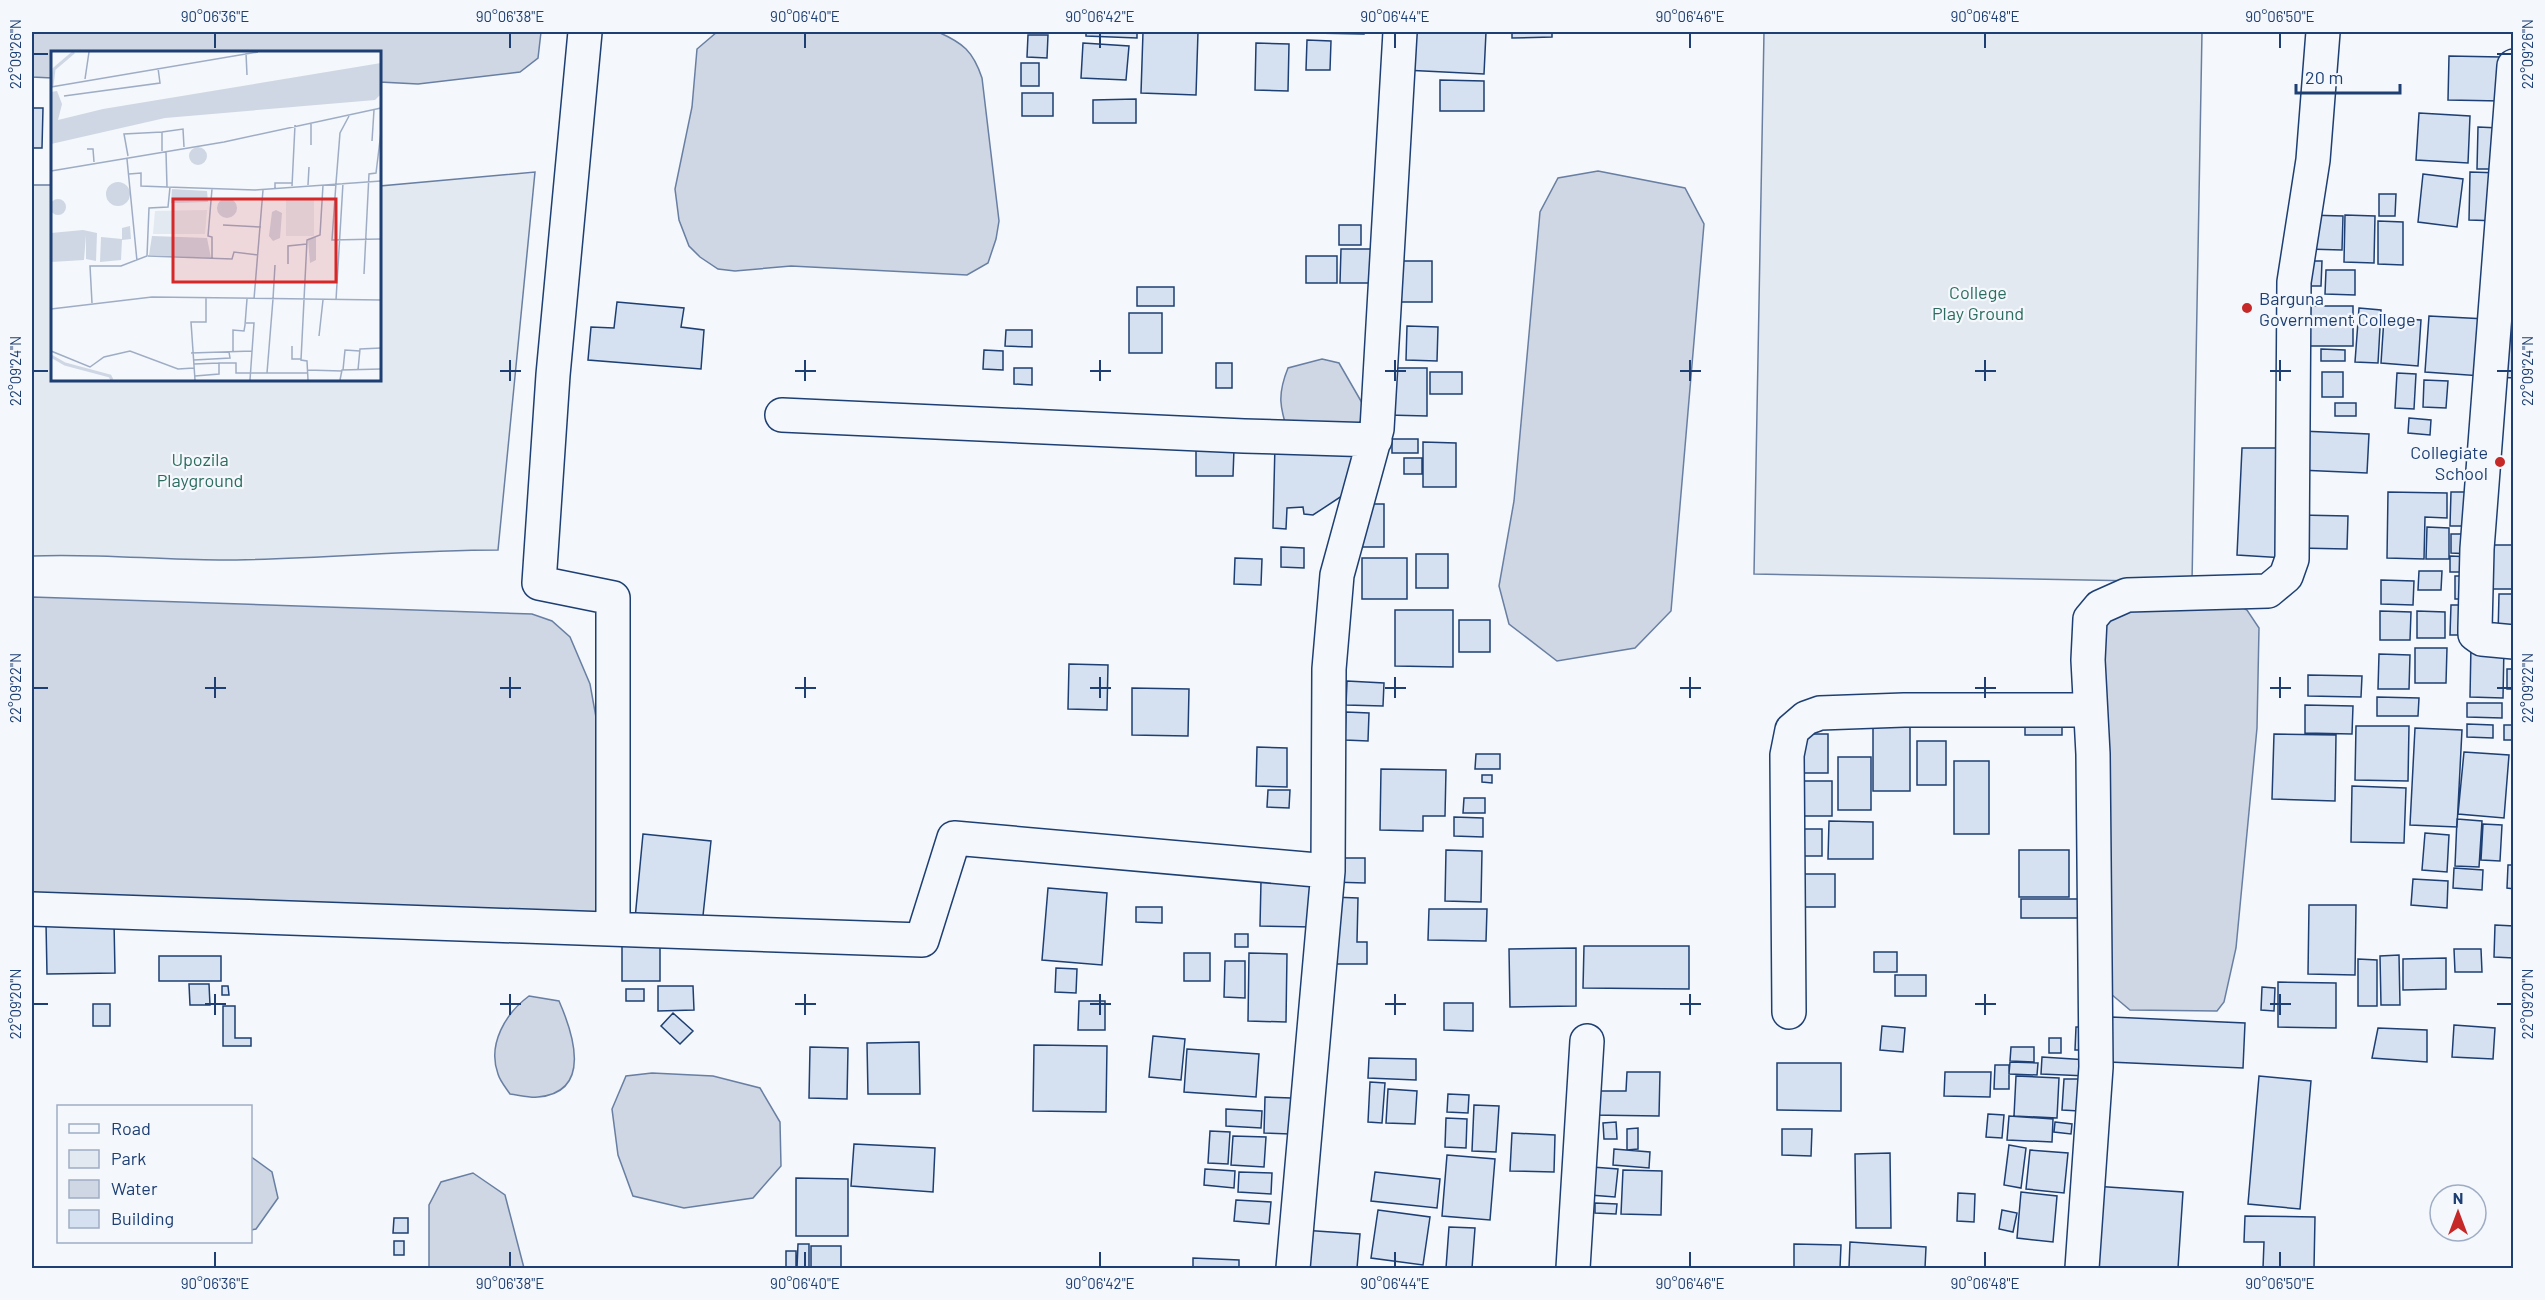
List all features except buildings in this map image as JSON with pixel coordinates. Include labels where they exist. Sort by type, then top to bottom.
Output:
[{"type":"street","points":[[585,32],[553,375],[539,583],[614,598],[614,927]]},
{"type":"street","points":[[1293,1269],[1328,871],[1329,669],[1337,575],[1374,440],[1391,213],[1400,32]]},
{"type":"street","points":[[2082,1269],[2096,1067],[2088,660],[2090,619],[2100,607],[2127,595],[2268,591],[2286,576],[2292,559],[2294,488],[2294,282],[2313,160],[2323,32]]},
{"type":"street","points":[[2514,66],[2477,549],[2475,628],[2478,637],[2514,642]]},
{"type":"street","points":[[782,415],[1374,440]]},
{"type":"street","points":[[1789,1012],[1787,755],[1792,730],[1806,718],[1820,713],[1904,710],[2090,710]]},
{"type":"street","points":[[32,909],[614,927],[921,940],[954,838],[1328,871]]},
{"type":"street","points":[[1573,1269],[1587,1041]]},
{"type":"green space","name":"College Play Ground","points":[[1764,32],[2202,32],[2192,582],[1754,574]]},
{"type":"green space","name":"Upozila Playground","points":[[535,172],[498,550],[254,560],[79,555],[32,556],[32,185],[51,185],[51,381],[381,381],[381,186]]},
{"type":"water","points":[[32,32],[541,32],[538,58],[520,72],[418,84],[381,82],[381,51],[51,51],[51,78],[32,77]]},
{"type":"water","points":[[717,32],[938,32],[961,44],[971,54],[982,78],[999,221],[988,263],[967,275],[791,266],[735,271],[718,269],[700,257],[689,246],[679,220],[675,189],[692,107],[697,49]]},
{"type":"water","points":[[1598,171],[1685,188],[1704,224],[1671,611],[1635,648],[1557,661],[1509,624],[1499,586],[1514,501],[1540,212],[1558,178]]},
{"type":"water","points":[[1322,359],[1339,363],[1365,408],[1363,423],[1348,433],[1288,433],[1283,416],[1281,394],[1288,368]]},
{"type":"water","points":[[32,597],[532,614],[552,621],[570,637],[590,684],[605,767],[601,901],[594,915],[32,901]]},
{"type":"water","points":[[2233,603],[2247,610],[2259,628],[2257,728],[2236,948],[2224,1002],[2217,1011],[2130,1010],[2111,994],[2098,632],[2111,612]]},
{"type":"water","points":[[529,996],[559,1001],[573,1044],[573,1073],[566,1084],[555,1093],[538,1097],[510,1094],[500,1079],[495,1063],[497,1041],[506,1020]]},
{"type":"water","points":[[652,1073],[713,1076],[760,1088],[780,1122],[781,1166],[753,1198],[684,1208],[633,1196],[618,1155],[612,1109],[626,1076]]},
{"type":"water","points":[[252,1157],[272,1172],[278,1198],[256,1229],[252,1230]]},
{"type":"water","points":[[473,1173],[505,1195],[524,1268],[429,1268],[429,1205],[441,1182]]},
{"type":"place","name":"Barguna Government College","points":[[2247,308]]},
{"type":"place","name":"Collegiate School","points":[[2500,462]]}]
